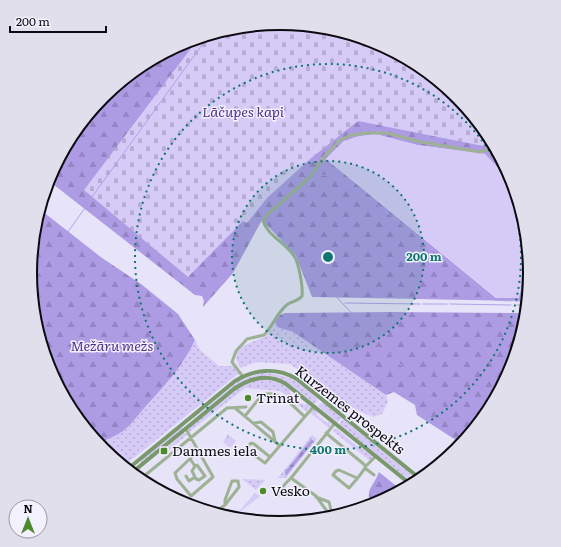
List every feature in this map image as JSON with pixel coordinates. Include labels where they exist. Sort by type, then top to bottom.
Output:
[{"type":"main road","name":"Kurzemes prospekts","points":[[131,466],[228,386],[243,377],[265,371],[284,373],[297,379],[416,476]]},
{"type":"main road","name":"Kurzemes prospekts","points":[[136,470],[234,389],[257,378],[268,378],[279,380],[314,406],[407,481]]},
{"type":"main road","points":[[314,406],[322,399]]},
{"type":"main road","points":[[182,424],[186,429]]},
{"type":"street","points":[[243,377],[232,362],[236,351],[247,339],[264,335],[279,314],[289,304],[296,302],[302,296],[300,273],[295,257],[269,231],[263,222],[270,213],[310,177],[324,157],[340,140],[351,135],[374,132],[387,133],[420,142],[480,152],[489,149]]},
{"type":"street","points":[[245,416],[262,395],[265,394],[280,396],[304,416]]},
{"type":"street","points":[[145,476],[227,408],[246,406]]},
{"type":"street","points":[[270,457],[253,443],[246,449],[265,463],[314,406]]},
{"type":"street","points":[[234,407],[279,445]]},
{"type":"street","points":[[254,423],[261,422],[273,432],[275,441]]},
{"type":"street","points":[[277,496],[286,481],[335,423]]},
{"type":"street","points":[[186,429],[199,450],[213,477],[191,496],[175,474],[177,469],[199,450]]},
{"type":"street","points":[[326,434],[374,475]]},
{"type":"street","points":[[357,478],[339,470],[333,475],[349,488],[376,456]]},
{"type":"street","points":[[190,459],[195,466],[198,465],[205,476],[199,480],[195,477],[192,471],[195,466]]},
{"type":"street","points":[[186,476],[189,481],[195,477]]},
{"type":"street","points":[[290,478],[316,496],[329,502],[331,511]]},
{"type":"street","points":[[219,509],[225,505],[239,487],[238,481],[235,480],[232,482],[225,500],[225,505]]},
{"type":"street","points":[[316,496],[328,512]]},
{"type":"green space","name":"Lāčupes kapi","points":[[280,30],[312,32],[344,38],[359,43],[388,55],[416,71],[441,90],[474,125],[501,172],[485,154],[417,145],[375,134],[344,141],[326,159],[496,298],[519,298],[524,271],[522,301],[312,297],[296,256],[262,220],[233,273],[203,307],[204,301],[202,296],[195,295],[54,185],[62,166],[78,138],[108,101],[145,71],[187,49],[217,38],[249,32]]},
{"type":"green space","name":"Lāčupes kapi","points":[[280,30],[312,32],[344,38],[388,55],[416,71],[441,90],[464,113],[486,143],[483,146],[358,121],[310,159],[267,198],[247,223],[243,221],[188,277],[84,190],[192,47],[217,38],[249,32]]},
{"type":"green space","points":[[375,134],[417,145],[485,154],[501,172],[516,210],[522,242],[524,271],[519,298],[497,298],[326,159],[343,143],[359,136]]},
{"type":"green space","name":"Mežāru mežs","points":[[44,213],[102,258],[141,284],[178,314],[195,340],[173,375],[132,422],[123,431],[103,441],[87,422],[62,381],[45,337],[39,305],[37,274],[39,242]]},
{"type":"green space","points":[[285,313],[521,313],[516,337],[499,381],[483,409],[457,441],[417,415],[415,405],[394,392],[386,395],[293,332],[277,327],[275,322],[280,315]]},
{"type":"green space","points":[[275,322],[277,327],[293,332],[386,395],[388,402],[382,414],[373,417],[353,408],[290,364],[257,362],[240,368],[236,359],[237,352],[243,346],[266,336]]},
{"type":"green space","points":[[195,340],[200,350],[219,366],[232,366],[239,373],[127,463],[103,441],[120,433],[132,422],[179,367]]},
{"type":"green space","points":[[262,373],[270,373],[293,380],[307,388],[318,400],[314,404],[281,379],[271,376],[259,376],[236,386],[185,425],[240,380]]},
{"type":"green space","points":[[267,379],[281,383],[290,388],[290,394],[304,405],[307,403],[310,407],[306,411],[280,391],[245,388],[189,432],[189,428],[238,388],[257,380]]},
{"type":"green space","points":[[323,402],[342,418],[337,423],[318,406]]},
{"type":"green space","points":[[314,408],[317,410],[317,415],[327,423],[330,421],[331,422],[329,428],[309,412]]},
{"type":"green space","points":[[343,419],[410,473],[409,477],[405,477],[339,424]]},
{"type":"green space","points":[[181,427],[183,429],[138,466],[143,459]]},
{"type":"green space","points":[[336,428],[358,447],[372,455],[373,458],[370,461],[333,431]]},
{"type":"green space","points":[[183,433],[188,434],[169,450],[167,448]]},
{"type":"green space","points":[[228,434],[236,441],[230,448],[223,442]]},
{"type":"green space","points":[[312,435],[317,439],[286,478],[278,478]]},
{"type":"green space","points":[[311,439],[314,441],[286,476],[285,472]]},
{"type":"green space","points":[[379,472],[397,487],[369,500],[370,488]]},
{"type":"green space","points":[[242,479],[265,480],[256,490]]},
{"type":"green space","points":[[255,493],[260,496],[238,513]]},
{"type":"waterway","points":[[89,201],[204,42]]},
{"type":"waterway","points":[[294,197],[317,178],[327,175],[333,176],[378,205],[494,300],[511,301]]},
{"type":"waterway","points":[[37,275],[85,208]]},
{"type":"waterway","points":[[325,281],[391,225]]},
{"type":"waterway","points":[[323,283],[386,349]]},
{"type":"waterway","points":[[515,301],[522,301]]},
{"type":"waterway","points":[[345,303],[420,304]]},
{"type":"waterway","points":[[423,304],[447,304]]},
{"type":"waterway","points":[[450,304],[511,305]]},
{"type":"waterway","points":[[517,305],[522,305]]},
{"type":"waterway","points":[[388,352],[452,416]]},
{"type":"place","name":"Trinat","points":[[248,398]]},
{"type":"place","name":"Dammes iela","points":[[164,451]]},
{"type":"place","name":"Vesko","points":[[263,491]]}]
